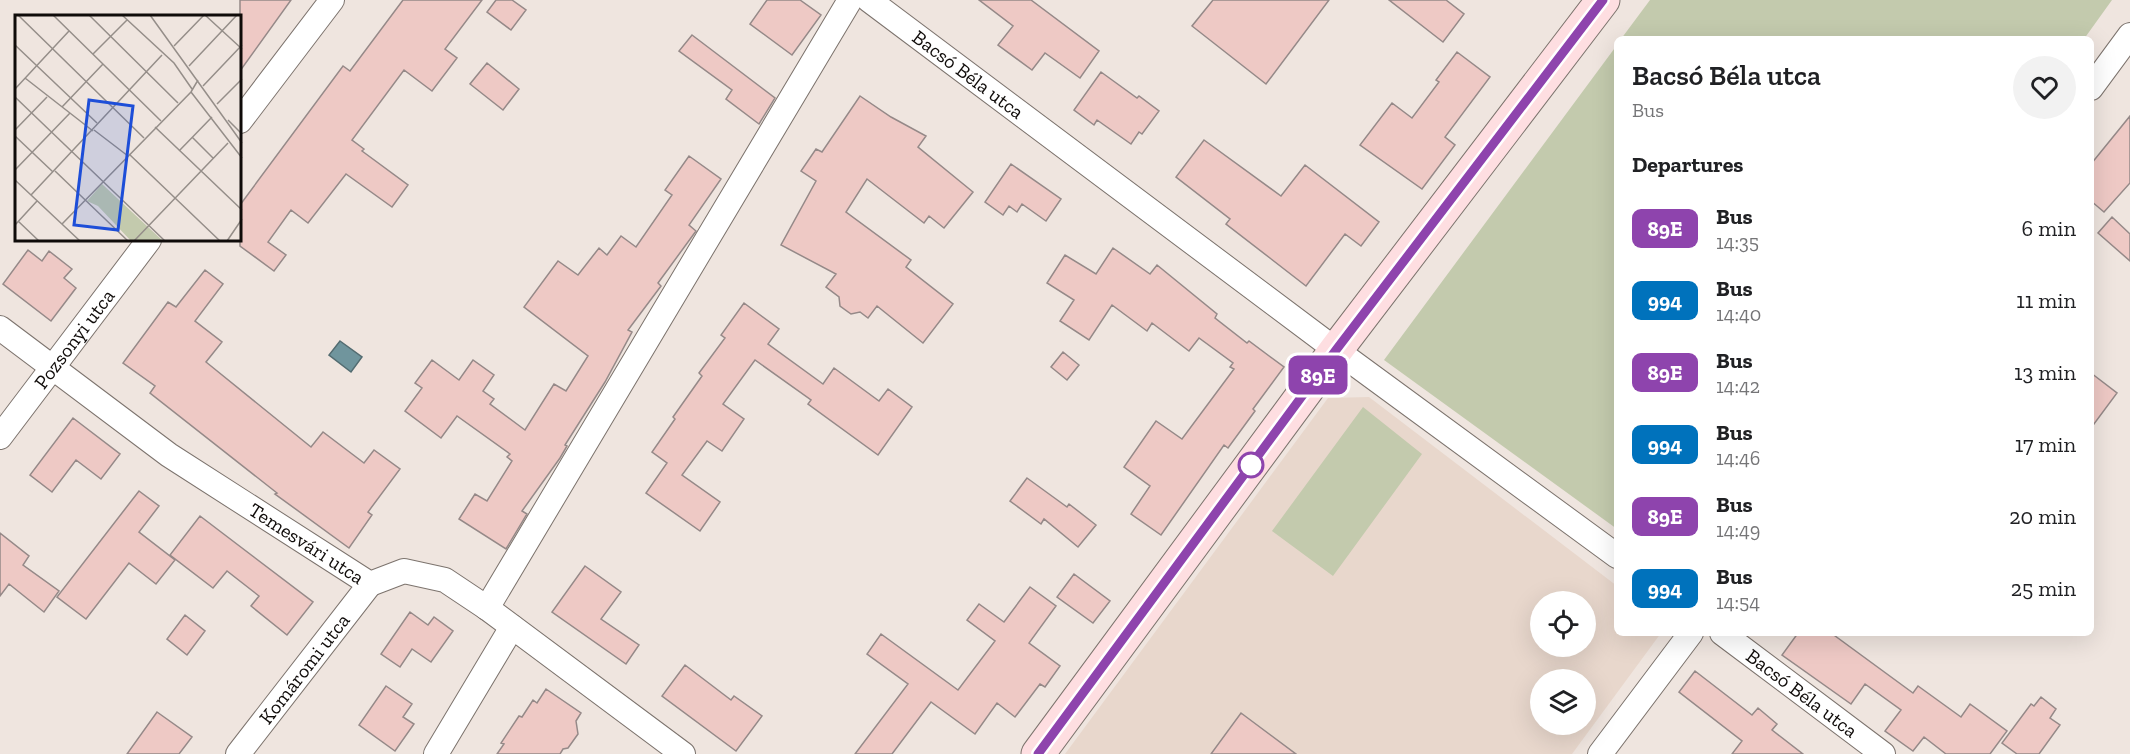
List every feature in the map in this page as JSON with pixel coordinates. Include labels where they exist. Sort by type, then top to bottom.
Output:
[{"type":"street","points":[[242,118],[332,0]]},
{"type":"street","points":[[487,608],[850,0]]},
{"type":"street","name":"Bacsó Béla utca","points":[[869,0],[1336,350],[1614,554]]},
{"type":"street","points":[[1038,754],[1336,350],[1603,0]]},
{"type":"street","points":[[2094,84],[2128,44]]},
{"type":"street","name":"Pozsonyi utca","points":[[0,437],[147,242]]},
{"type":"street","name":"Temesvári utca","points":[[0,328],[169,455],[370,584],[404,571],[445,580],[487,608],[683,754]]},
{"type":"street","name":"Komáromi utca","points":[[238,754],[370,584]]},
{"type":"street","points":[[436,754],[512,627]]},
{"type":"street","points":[[1600,754],[1689,636]]},
{"type":"street","name":"Bacsó Béla utca","points":[[1726,636],[1882,754]]},
{"type":"shaded area","points":[[1369,397],[1614,584],[1614,636],[1659,636],[1596,721],[1596,669],[1530,669],[1530,735],[1586,735],[1572,754],[1065,754],[1328,398]]},
{"type":"green space","points":[[1650,0],[2112,0],[2086,36],[1623,36]]},
{"type":"green space","points":[[1614,49],[1614,527],[1384,360]]},
{"type":"green space","points":[[1363,407],[1422,454],[1333,576],[1272,531]]},
{"type":"water","points":[[340,341],[362,357],[351,372],[329,355]]},
{"type":"building","points":[[240,0],[291,0],[242,68],[242,15],[240,15]]},
{"type":"building","points":[[403,0],[482,0],[445,49],[457,58],[432,91],[404,70],[352,140],[364,149],[362,151],[408,185],[392,207],[346,174],[308,223],[291,210],[268,242],[286,255],[274,271],[240,246],[242,242],[242,202],[343,66],[350,71]]},
{"type":"building","points":[[496,0],[512,0],[526,10],[511,30],[487,12]]},
{"type":"building","points":[[767,0],[800,0],[821,15],[792,55],[750,24]]},
{"type":"building","points":[[979,0],[1031,0],[1099,51],[1080,78],[1045,53],[1032,70],[998,45],[1013,26]]},
{"type":"building","points":[[1213,0],[1329,0],[1266,84],[1192,26]]},
{"type":"building","points":[[1389,0],[1446,0],[1464,14],[1443,42]]},
{"type":"building","points":[[692,35],[775,98],[759,124],[726,99],[732,90],[679,51]]},
{"type":"building","points":[[1457,52],[1490,77],[1445,137],[1455,145],[1422,189],[1360,145],[1392,103],[1412,118],[1439,82],[1436,80]]},
{"type":"building","points":[[487,63],[519,89],[503,110],[470,84]]},
{"type":"building","points":[[1101,72],[1159,111],[1142,134],[1139,132],[1131,144],[1097,120],[1094,125],[1074,110]]},
{"type":"building","points":[[860,96],[891,117],[926,136],[918,147],[973,192],[944,228],[929,216],[924,223],[867,179],[846,212],[911,260],[906,267],[953,304],[923,343],[877,306],[868,318],[860,312],[851,314],[840,306],[839,297],[826,287],[836,274],[781,245],[816,181],[801,171],[816,149],[822,152]]},
{"type":"building","points":[[2130,116],[2130,183],[2104,212],[2094,204],[2094,160]]},
{"type":"building","points":[[1204,140],[1281,196],[1305,165],[1379,222],[1361,246],[1345,234],[1306,286],[1226,224],[1230,219],[1176,177]]},
{"type":"building","points":[[689,156],[721,179],[689,225],[696,231],[658,283],[661,286],[628,330],[632,332],[605,382],[565,445],[567,446],[560,458],[522,511],[527,514],[506,549],[459,519],[475,494],[487,501],[512,461],[507,457],[510,454],[457,416],[441,438],[405,411],[422,388],[415,383],[432,360],[459,380],[473,360],[494,375],[483,391],[494,399],[490,404],[525,430],[554,384],[566,391],[588,356],[524,307],[558,261],[578,275],[599,248],[607,255],[621,236],[636,247],[672,195],[665,190]]},
{"type":"building","points":[[1011,164],[1061,199],[1046,221],[1022,204],[1017,212],[1009,206],[1003,215],[985,202]]},
{"type":"building","points":[[2112,217],[2130,234],[2130,261],[2098,233]]},
{"type":"building","points":[[1113,248],[1150,274],[1157,265],[1217,314],[1215,318],[1247,343],[1249,341],[1284,367],[1228,448],[1224,445],[1161,535],[1131,514],[1150,486],[1124,467],[1156,421],[1182,439],[1234,369],[1230,367],[1233,363],[1199,338],[1189,351],[1152,323],[1147,331],[1112,305],[1089,340],[1060,321],[1074,300],[1047,283],[1065,255],[1096,274]]},
{"type":"building","points":[[28,250],[42,261],[49,251],[72,269],[64,278],[76,288],[51,321],[3,284]]},
{"type":"building","points":[[205,270],[223,284],[195,321],[222,342],[206,362],[311,447],[323,432],[364,463],[374,450],[400,469],[368,512],[372,515],[349,548],[275,494],[277,493],[150,393],[155,386],[123,363],[168,302],[176,307]]},
{"type":"building","points":[[744,303],[779,329],[768,344],[823,384],[834,368],[879,401],[888,389],[912,407],[878,455],[808,404],[811,400],[755,360],[723,404],[744,419],[722,451],[707,441],[682,475],[720,502],[700,531],[646,493],[667,463],[652,452],[702,376],[699,373],[725,338],[721,335]]},
{"type":"building","points":[[1063,352],[1079,365],[1067,380],[1051,367]]},
{"type":"building","points":[[2094,375],[2117,393],[2094,424]]},
{"type":"building","points":[[73,418],[120,454],[101,479],[76,460],[52,492],[30,475]]},
{"type":"building","points":[[1027,478],[1067,507],[1069,504],[1096,525],[1078,547],[1044,519],[1041,524],[1010,501]]},
{"type":"building","points":[[139,491],[159,506],[139,532],[175,560],[156,584],[129,563],[86,619],[57,597]]},
{"type":"building","points":[[200,516],[313,602],[287,635],[251,606],[259,596],[227,571],[213,588],[170,555]]},
{"type":"building","points":[[0,533],[29,556],[23,565],[59,591],[44,612],[9,584],[0,596]]},
{"type":"building","points":[[585,566],[621,592],[601,619],[639,645],[626,664],[552,612]]},
{"type":"building","points":[[1074,574],[1110,601],[1093,623],[1057,597]]},
{"type":"building","points":[[1030,587],[1056,606],[1029,643],[1060,666],[1045,687],[1040,684],[1015,717],[997,703],[975,734],[931,702],[892,754],[855,754],[908,684],[867,654],[881,634],[958,690],[995,641],[967,620],[979,604],[1004,622]]},
{"type":"building","points":[[410,612],[428,625],[434,617],[453,631],[431,662],[412,649],[400,667],[381,654]]},
{"type":"building","points":[[185,615],[205,631],[187,655],[167,639]]},
{"type":"building","points":[[1796,636],[1835,636],[1913,693],[1918,686],[1961,717],[1970,704],[2007,731],[1990,754],[1946,754],[1924,737],[1913,751],[1885,731],[1901,710],[1865,684],[1851,704],[1782,655]]},
{"type":"building","points":[[685,665],[731,700],[734,696],[762,716],[736,751],[662,696]]},
{"type":"building","points":[[1695,671],[1752,715],[1758,708],[1777,724],[1772,730],[1803,754],[1732,754],[1742,741],[1679,692]]},
{"type":"building","points":[[386,686],[412,704],[403,717],[414,724],[395,751],[359,725]]},
{"type":"building","points":[[546,689],[581,713],[576,721],[578,734],[568,748],[563,749],[560,754],[497,754],[504,744],[501,743],[519,716],[522,717],[533,700],[537,703]]},
{"type":"building","points":[[2041,697],[2056,709],[2050,718],[2060,725],[2039,754],[2017,754],[2002,743],[2031,704],[2034,706]]},
{"type":"building","points":[[157,712],[192,737],[179,754],[127,754]]},
{"type":"building","points":[[1241,713],[1296,754],[1211,754]]},
{"type":"bus line","name":"89E","points":[[1038,754],[1336,350],[1603,0]]}]
